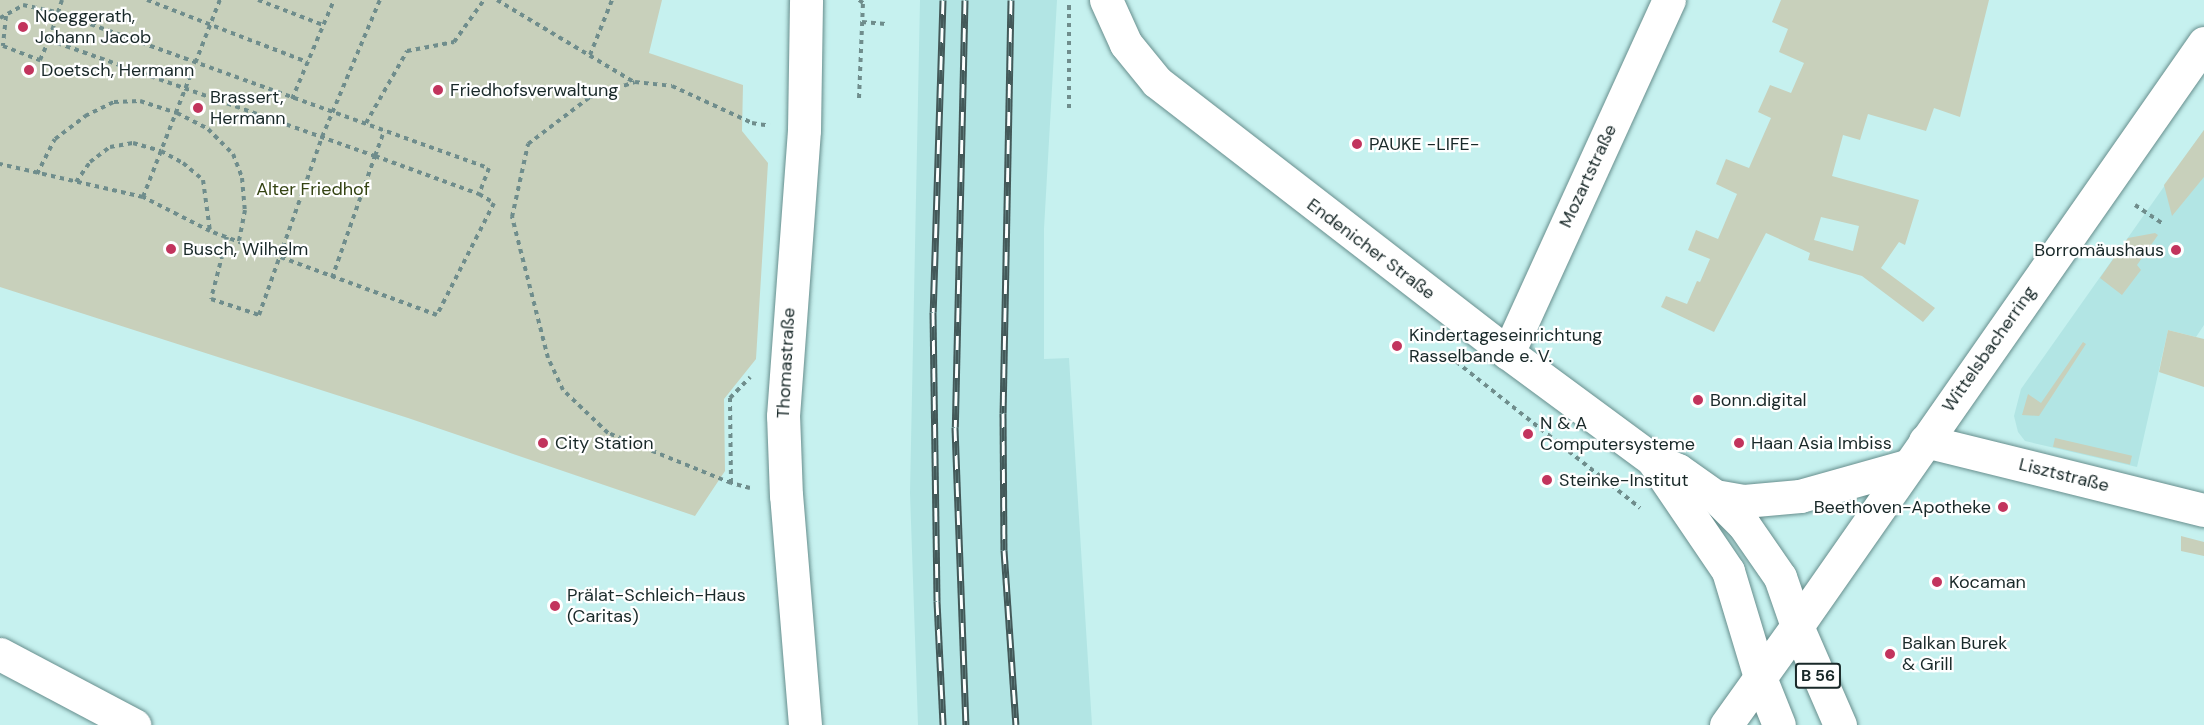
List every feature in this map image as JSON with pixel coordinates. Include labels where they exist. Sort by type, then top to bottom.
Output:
[{"type":"street","name":"Thomastraße","points":[[805,725],[783,416],[804,130],[806,0]]},
{"type":"street","name":"Mozartstraße","points":[[1508,353],[1669,0]]},
{"type":"street","name":"Endenicher Straße","points":[[1110,9],[1126,44],[1157,82],[1508,353],[1652,459],[1678,470],[1715,496],[1744,525],[1780,577],[1797,626],[1840,725]]},
{"type":"street","name":"Wittelsbacherring","points":[[1797,626],[2204,43]]},
{"type":"street","points":[[1715,496],[1744,501],[1800,496],[1916,453]]},
{"type":"street","name":"Lisztstraße","points":[[1916,453],[2204,510]]},
{"type":"street","name":"Endenicher Straße","points":[[1652,459],[1728,571],[1761,680],[1779,725]]},
{"type":"street","name":"B 56","points":[[1726,725],[1761,680],[1797,626]]},
{"type":"street","points":[[0,654],[134,725]]},
{"type":"path","points":[[6,16],[3,46],[40,60],[62,0]]},
{"type":"path","points":[[147,0],[307,62]]},
{"type":"path","points":[[143,197],[177,113],[208,23],[219,0]]},
{"type":"path","points":[[258,0],[323,26]]},
{"type":"path","points":[[292,99],[334,0]]},
{"type":"path","points":[[227,237],[211,299],[259,315],[322,137],[380,0]]},
{"type":"path","points":[[366,123],[407,51],[454,42],[484,0]]},
{"type":"path","points":[[497,0],[635,82]]},
{"type":"path","points":[[590,55],[612,0]]},
{"type":"path","points":[[859,0],[863,3],[859,98]]},
{"type":"path","points":[[1069,0],[1069,109]]},
{"type":"path","points":[[0,18],[23,5],[57,12],[194,64],[489,168],[479,194]]},
{"type":"path","points":[[862,22],[886,24]]},
{"type":"path","points":[[0,164],[143,197],[210,231],[437,315],[494,203],[479,194],[186,86],[49,40]]},
{"type":"path","points":[[731,483],[608,433],[563,390],[548,358],[512,217],[528,144],[590,97],[635,82],[672,86],[752,123],[804,130]]},
{"type":"path","points":[[37,174],[55,139],[85,116],[114,102],[140,101],[177,113],[208,129],[233,154],[242,178],[245,210],[239,242]]},
{"type":"path","points":[[332,278],[384,132]]},
{"type":"path","points":[[76,182],[90,162],[110,147],[133,143],[161,151],[183,163],[203,180],[210,231]]},
{"type":"path","points":[[1446,354],[1648,514]]},
{"type":"shaded area","points":[[920,0],[1057,0],[1044,229],[1044,359],[1069,358],[1092,725],[918,725],[910,493]]},
{"type":"shaded area","points":[[2204,130],[2204,325],[2196,337],[2168,330],[2137,467],[2025,441],[2018,432],[2014,416],[2021,389]]},
{"type":"green space","name":"Alter Friedhof","points":[[0,0],[662,0],[649,53],[743,85],[742,131],[768,163],[756,359],[724,399],[725,471],[695,516],[408,418],[0,287]]},
{"type":"green space","points":[[1781,0],[1989,0],[1960,117],[1934,108],[1926,131],[1868,114],[1860,140],[1843,135],[1832,176],[1919,200],[1905,245],[1899,242],[1881,268],[1935,308],[1923,322],[1862,276],[1808,260],[1810,253],[1766,233],[1714,332],[1661,307],[1666,296],[1687,304],[1697,281],[1700,282],[1710,259],[1688,250],[1696,230],[1718,239],[1737,194],[1716,184],[1726,159],[1749,168],[1771,118],[1758,112],[1770,85],[1791,93],[1804,63],[1779,52],[1788,29],[1772,22]],"holes":[[[1821,217],[1859,226],[1853,251],[1814,240]]]},
{"type":"green space","points":[[2204,130],[2204,177],[2172,216],[2164,185]]},
{"type":"green space","points":[[2155,233],[2158,235],[2137,265],[2141,270],[2122,295],[2100,278],[2128,238]]},
{"type":"green space","points":[[2168,330],[2204,339],[2204,387],[2159,372]]},
{"type":"green space","points":[[2083,342],[2086,344],[2039,416],[2022,415],[2028,394],[2041,403]]},
{"type":"green space","points":[[2055,438],[2132,456],[2130,465],[2053,447]]},
{"type":"green space","points":[[2181,536],[2204,542],[2204,556],[2181,551]]},
{"type":"railway","points":[[943,0],[933,312],[937,601],[943,725]]},
{"type":"railway","points":[[965,0],[955,427],[966,725]]},
{"type":"railway","points":[[1011,0],[1003,413],[1004,550],[1016,725]]},
{"type":"place","name":"Noeggerath, Johann Jacob","points":[[23,27]]},
{"type":"place","name":"Doetsch, Hermann","points":[[29,70]]},
{"type":"place","name":"Friedhofsverwaltung","points":[[438,90]]},
{"type":"place","name":"Brassert, Hermann","points":[[198,108]]},
{"type":"place","name":"PAUKE -LIFE-","points":[[1357,144]]},
{"type":"place","name":"Busch, Wilhelm","points":[[171,249]]},
{"type":"place","name":"Borromäushaus","points":[[2176,250]]},
{"type":"place","name":"Kindertageseinrichtung Rasselbande e. V.","points":[[1397,346]]},
{"type":"place","name":"Bonn.digital","points":[[1698,400]]},
{"type":"place","name":"N & A Computersysteme","points":[[1528,434]]},
{"type":"place","name":"City Station","points":[[543,443]]},
{"type":"place","name":"Haan Asia Imbiss","points":[[1739,443]]},
{"type":"place","name":"Steinke-Institut","points":[[1547,480]]},
{"type":"place","name":"Beethoven-Apotheke","points":[[2003,507]]},
{"type":"place","name":"Kocaman","points":[[1937,582]]},
{"type":"place","name":"Prälat-Schleich-Haus (Caritas)","points":[[555,606]]},
{"type":"place","name":"Balkan Burek & Grill","points":[[1890,654]]}]
